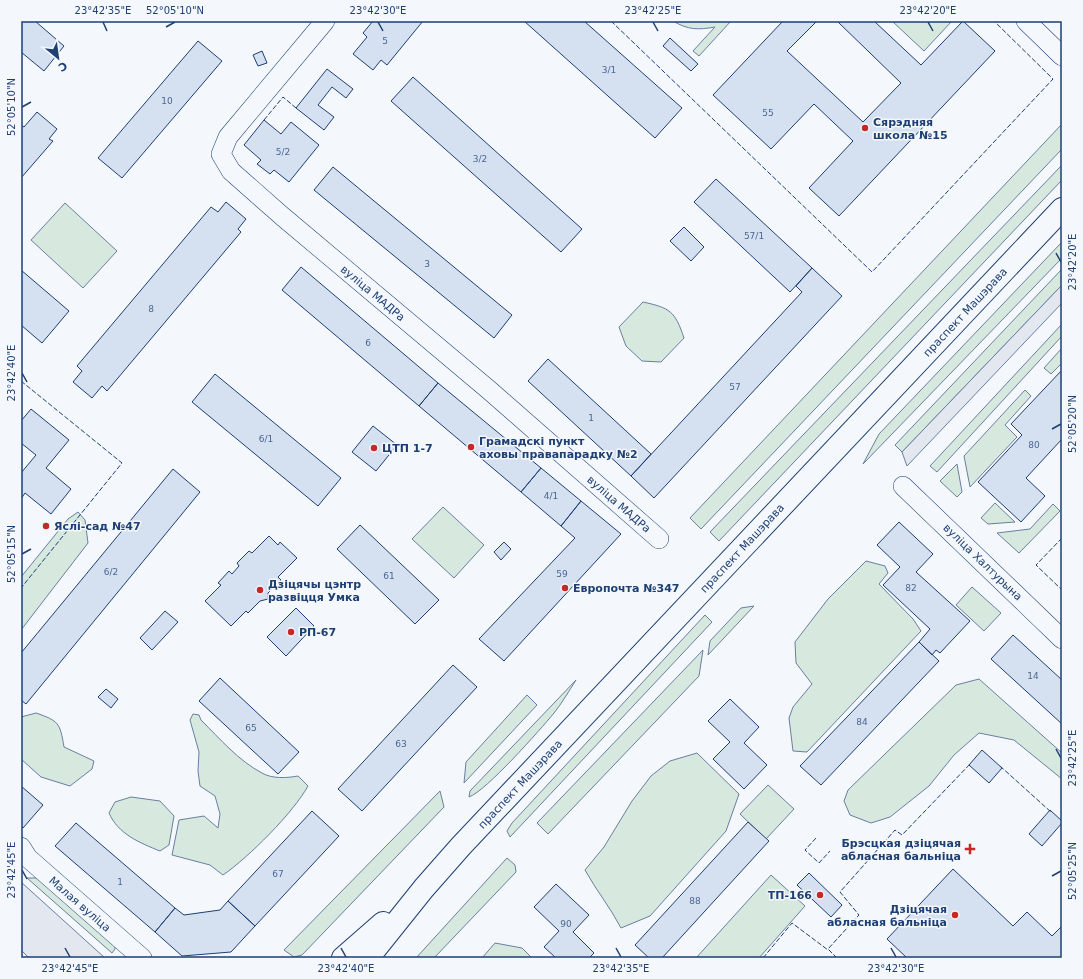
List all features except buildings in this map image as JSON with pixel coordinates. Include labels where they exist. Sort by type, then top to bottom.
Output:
[{"type":"main road","name":"праспект Машэрава","points":[[368,958],[424,888],[461,846],[1062,209]]},
{"type":"main road","name":"праспект Машэрава","points":[[343,958],[424,888]]},
{"type":"street","name":"вуліца МАДРа","points":[[325,21],[228,137],[220,154],[231,171],[489,390],[659,539]]},
{"type":"street","points":[[1026,21],[1062,56]]},
{"type":"street","name":"вуліца Халтурына","points":[[903,486],[1062,639]]},
{"type":"street","name":"Малая вуліца","points":[[21,847],[28,858],[142,958]]},
{"type":"shaded area","points":[[673,21],[731,21],[699,56],[693,51],[715,27],[703,29],[688,28]]},
{"type":"shaded area","points":[[892,21],[952,21],[924,51]]},
{"type":"shaded area","points":[[1062,124],[1062,149],[701,529],[690,518]]},
{"type":"shaded area","points":[[1062,165],[1062,180],[719,541],[710,532]]},
{"type":"shaded area","points":[[65,203],[117,251],[83,288],[31,240]]},
{"type":"shaded area","points":[[1062,242],[1062,258],[863,464],[879,434]]},
{"type":"shaded area","points":[[1062,269],[1062,285],[902,452],[895,445]]},
{"type":"shaded area","points":[[1062,285],[1062,303],[907,466],[902,452]]},
{"type":"shaded area","points":[[643,302],[660,306],[670,312],[678,322],[684,338],[661,362],[642,361],[626,346],[619,327]]},
{"type":"shaded area","points":[[1062,324],[1062,336],[937,472],[930,466]]},
{"type":"shaded area","points":[[1062,348],[1062,363],[1051,374],[1044,368]]},
{"type":"shaded area","points":[[1025,390],[1031,396],[1005,425],[1017,437],[970,487],[964,456]]},
{"type":"shaded area","points":[[957,464],[962,492],[957,497],[940,481]]},
{"type":"shaded area","points":[[995,503],[1015,522],[988,524],[981,518]]},
{"type":"shaded area","points":[[1053,504],[1060,511],[1019,553],[997,533],[1030,529]]},
{"type":"shaded area","points":[[443,507],[484,545],[454,578],[412,539]]},
{"type":"shaded area","points":[[78,512],[85,520],[88,543],[21,630],[21,577],[68,519]]},
{"type":"shaded area","points":[[866,561],[885,566],[888,573],[879,584],[913,619],[921,631],[807,752],[793,751],[789,718],[793,707],[812,684],[796,663],[795,642],[828,599]]},
{"type":"shaded area","points":[[972,587],[1001,613],[984,631],[956,605]]},
{"type":"shaded area","points":[[754,606],[708,655],[710,641],[741,608]]},
{"type":"shaded area","points":[[705,615],[712,622],[510,837],[507,831],[512,823]]},
{"type":"shaded area","points":[[703,650],[699,676],[548,834],[537,823]]},
{"type":"shaded area","points":[[979,679],[1062,753],[1062,779],[1014,740],[979,733],[954,755],[929,786],[890,817],[871,823],[850,815],[844,801],[848,790],[956,685]]},
{"type":"shaded area","points":[[576,680],[554,713],[525,745],[500,772],[469,797],[470,791]]},
{"type":"shaded area","points":[[527,695],[537,705],[464,783],[466,762]]},
{"type":"shaded area","points":[[36,713],[50,718],[57,724],[61,733],[64,747],[94,761],[92,769],[70,786],[41,777],[21,759],[21,717]]},
{"type":"shaded area","points":[[193,714],[199,715],[201,720],[223,742],[254,768],[266,775],[275,777],[284,778],[298,776],[308,786],[292,809],[270,834],[234,867],[223,875],[210,865],[172,855],[179,820],[204,816],[218,828],[220,814],[215,796],[200,786],[198,771],[199,752],[190,720]]},
{"type":"shaded area","points":[[697,753],[739,794],[726,831],[650,916],[621,928],[585,870],[604,847],[632,801],[651,776],[670,761]]},
{"type":"shaded area","points":[[768,785],[794,809],[766,839],[740,814]]},
{"type":"shaded area","points":[[440,791],[444,807],[302,955],[294,957],[284,950]]},
{"type":"shaded area","points":[[131,797],[160,801],[174,816],[169,845],[160,851],[130,837],[118,827],[109,813],[115,802]]},
{"type":"shaded area","points":[[507,858],[515,865],[516,872],[434,958],[416,958]]},
{"type":"shaded area","points":[[771,875],[805,906],[759,958],[696,958]]},
{"type":"shaded area","points":[[27,878],[37,878],[115,945],[115,949],[112,953]]},
{"type":"shaded area","points":[[21,882],[105,958],[29,958],[21,950]]},
{"type":"shaded area","points":[[495,943],[522,948],[532,958],[482,958]]},
{"type":"fence","points":[[611,21],[872,272],[1053,79],[994,21]]},
{"type":"fence","points":[[264,120],[283,97],[296,108]]},
{"type":"fence","points":[[21,381],[122,463],[21,588]]},
{"type":"fence","points":[[1062,538],[1036,565],[1062,590]]},
{"type":"fence","points":[[837,958],[828,949],[859,915],[840,892],[895,830],[902,835],[971,763]]},
{"type":"fence","points":[[1000,766],[1051,812]]},
{"type":"fence","points":[[816,838],[805,850],[819,863],[830,851]]},
{"type":"fence","points":[[763,958],[792,923],[828,950]]},
{"type":"place","name":"Сярэдняя школа №15","points":[[865,128]]},
{"type":"place","name":"Грамадскі пункт аховы правапарадку №2","points":[[471,447]]},
{"type":"place","name":"ЦТП 1-7","points":[[374,448]]},
{"type":"place","name":"Яслі-сад №47","points":[[46,526]]},
{"type":"place","name":"Европочта №347","points":[[565,588]]},
{"type":"place","name":"Дзіцячы цэнтр развіцця Умка","points":[[260,590]]},
{"type":"place","name":"РП-67","points":[[291,632]]},
{"type":"place","name":"Брэсцкая дзіцячая абласная бальніца","points":[[970,849]]},
{"type":"place","name":"ТП-166","points":[[820,895]]},
{"type":"place","name":"Дзіцячая абласная бальніца","points":[[955,915]]}]
